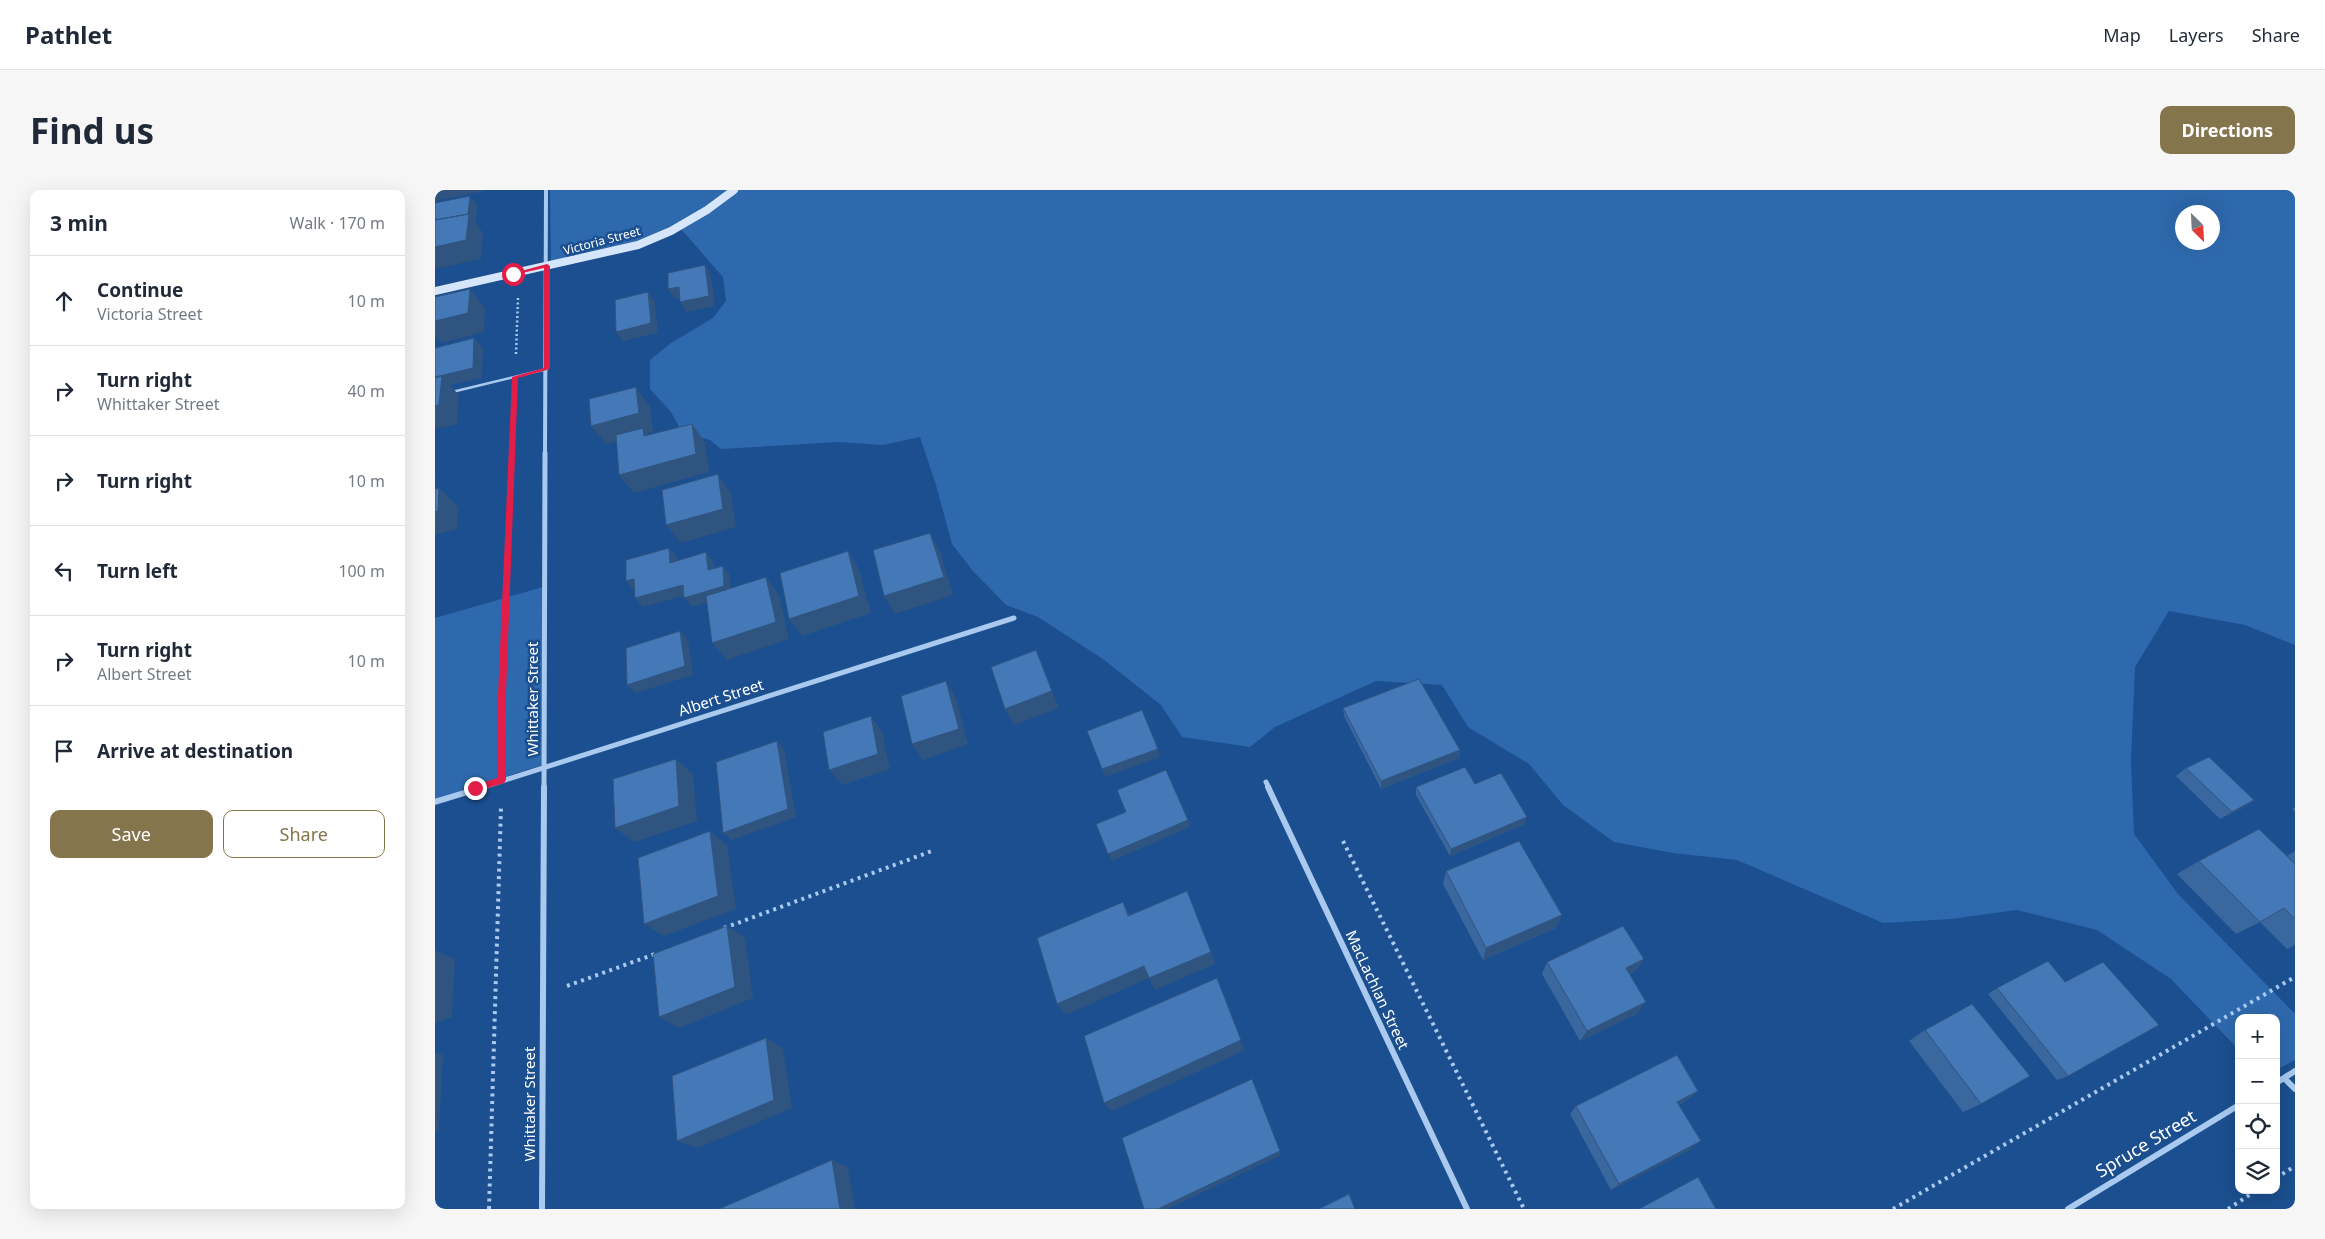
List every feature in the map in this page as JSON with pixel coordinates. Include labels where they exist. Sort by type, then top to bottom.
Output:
[{"type":"street","name":"Whittaker Street","points":[[542,1209],[547,369],[546,190]]},
{"type":"street","name":"Victoria Street","points":[[435,290],[638,245],[671,231],[707,210],[734,190]]},
{"type":"street","name":"Albert Street","points":[[435,802],[1014,618]]},
{"type":"street","name":"MacLachlan Street","points":[[1266,782],[1467,1209]]},
{"type":"street","points":[[2280,1080],[2295,1071]]},
{"type":"street","points":[[2284,1078],[2295,1089]]},
{"type":"street","name":"Spruce Street","points":[[2068,1209],[2235,1107]]},
{"type":"lane","points":[[444,394],[547,369]]},
{"type":"path","points":[[489,1209],[501,846],[501,718],[518,296],[513,290]]},
{"type":"path","points":[[1343,841],[1524,1209]]},
{"type":"path","points":[[719,930],[933,851]]},
{"type":"path","points":[[543,995],[664,950]]},
{"type":"path","points":[[1893,1209],[2295,977]]},
{"type":"path","points":[[2280,1175],[2295,1166]]},
{"type":"path","points":[[2228,1209],[2251,1194]]},
{"type":"shaded area","points":[[550,190],[2295,190],[2295,645],[2245,625],[2169,611],[2135,667],[2131,761],[2134,834],[2178,894],[2295,1014],[2295,1060],[2280,1068],[2280,1014],[2235,1014],[2235,1046],[2171,979],[2097,930],[2017,910],[1951,919],[1883,923],[1737,860],[1673,853],[1614,842],[1563,805],[1529,764],[1468,727],[1442,685],[1376,681],[1275,727],[1250,747],[1182,737],[1161,705],[1103,659],[1038,617],[1006,605],[973,571],[952,544],[936,485],[920,437],[883,445],[840,442],[721,449],[710,440],[682,432],[671,412],[650,389],[650,360],[671,343],[713,318],[726,301],[723,277],[681,229],[648,242],[586,260],[551,267]]},
{"type":"shaded area","points":[[543,587],[542,765],[435,800],[435,618]]},
{"type":"building","points":[[470,196],[468,214],[435,220],[435,203]]},
{"type":"building","points":[[469,214],[466,240],[435,247],[435,220]]},
{"type":"building","points":[[705,265],[709,296],[680,302],[679,287],[668,289],[668,273]]},
{"type":"building","points":[[470,289],[468,313],[435,321],[435,297]]},
{"type":"building","points":[[648,292],[651,323],[616,332],[615,300]]},
{"type":"building","points":[[474,338],[473,368],[435,377],[435,348]]},
{"type":"building","points":[[442,376],[439,405],[435,406],[435,378]]},
{"type":"building","points":[[636,387],[639,413],[591,426],[589,399]]},
{"type":"building","points":[[692,424],[696,454],[619,475],[616,435],[643,428],[644,436]]},
{"type":"building","points":[[718,474],[723,509],[666,525],[662,490]]},
{"type":"building","points":[[439,488],[438,511],[435,512],[435,489]]},
{"type":"building","points":[[930,533],[944,577],[884,596],[873,550]]},
{"type":"building","points":[[669,548],[670,563],[706,552],[708,570],[723,566],[724,586],[684,598],[683,585],[635,598],[634,579],[626,581],[626,560]]},
{"type":"building","points":[[848,551],[859,596],[789,619],[780,573]]},
{"type":"building","points":[[766,577],[776,622],[712,643],[706,596]]},
{"type":"building","points":[[680,631],[685,666],[627,685],[626,648]]},
{"type":"building","points":[[1036,650],[1052,691],[1005,709],[991,667]]},
{"type":"building","points":[[1419,679],[1460,750],[1381,781],[1343,708]]},
{"type":"building","points":[[946,681],[959,729],[912,744],[901,696]]},
{"type":"building","points":[[1142,710],[1158,749],[1102,769],[1087,731]]},
{"type":"building","points":[[871,716],[878,754],[829,770],[823,732]]},
{"type":"building","points":[[777,741],[788,809],[723,833],[716,762]]},
{"type":"building","points":[[2209,757],[2254,800],[2232,812],[2186,768]]},
{"type":"building","points":[[676,759],[679,806],[615,828],[613,779]]},
{"type":"building","points":[[1465,767],[1475,784],[1501,773],[1527,817],[1451,849],[1416,787]]},
{"type":"building","points":[[1166,770],[1188,820],[1108,854],[1096,824],[1126,812],[1117,790]]},
{"type":"building","points":[[2259,829],[2295,864],[2295,919],[2284,908],[2260,922],[2199,861]]},
{"type":"building","points":[[710,831],[718,896],[644,924],[638,858]]},
{"type":"building","points":[[1519,841],[1562,915],[1486,948],[1446,871]]},
{"type":"building","points":[[1187,891],[1211,952],[1149,978],[1144,966],[1057,1004],[1037,938],[1123,902],[1128,916]]},
{"type":"building","points":[[727,926],[735,987],[659,1017],[653,954]]},
{"type":"building","points":[[1623,926],[1644,959],[1626,968],[1646,1002],[1587,1031],[1547,962]]},
{"type":"building","points":[[2048,961],[2065,982],[2103,962],[2159,1025],[2068,1076],[1997,988]]},
{"type":"building","points":[[1217,978],[1241,1040],[1104,1103],[1084,1036]]},
{"type":"building","points":[[1972,1004],[2030,1076],[1981,1104],[1925,1030]]},
{"type":"building","points":[[766,1038],[774,1100],[677,1141],[672,1076]]},
{"type":"building","points":[[1677,1055],[1698,1091],[1677,1102],[1701,1141],[1619,1184],[1576,1106]]},
{"type":"building","points":[[1252,1079],[1280,1151],[1158,1209],[1144,1209],[1122,1138]]},
{"type":"building","points":[[832,1160],[840,1209],[719,1209]]},
{"type":"building","points":[[1698,1177],[1716,1209],[1639,1209]]},
{"type":"building","points":[[1349,1194],[1355,1209],[1319,1209]]},
{"type":"route","points":[[475,788],[501,780],[501,718],[515,377],[547,369],[547,266],[513,274]]}]
